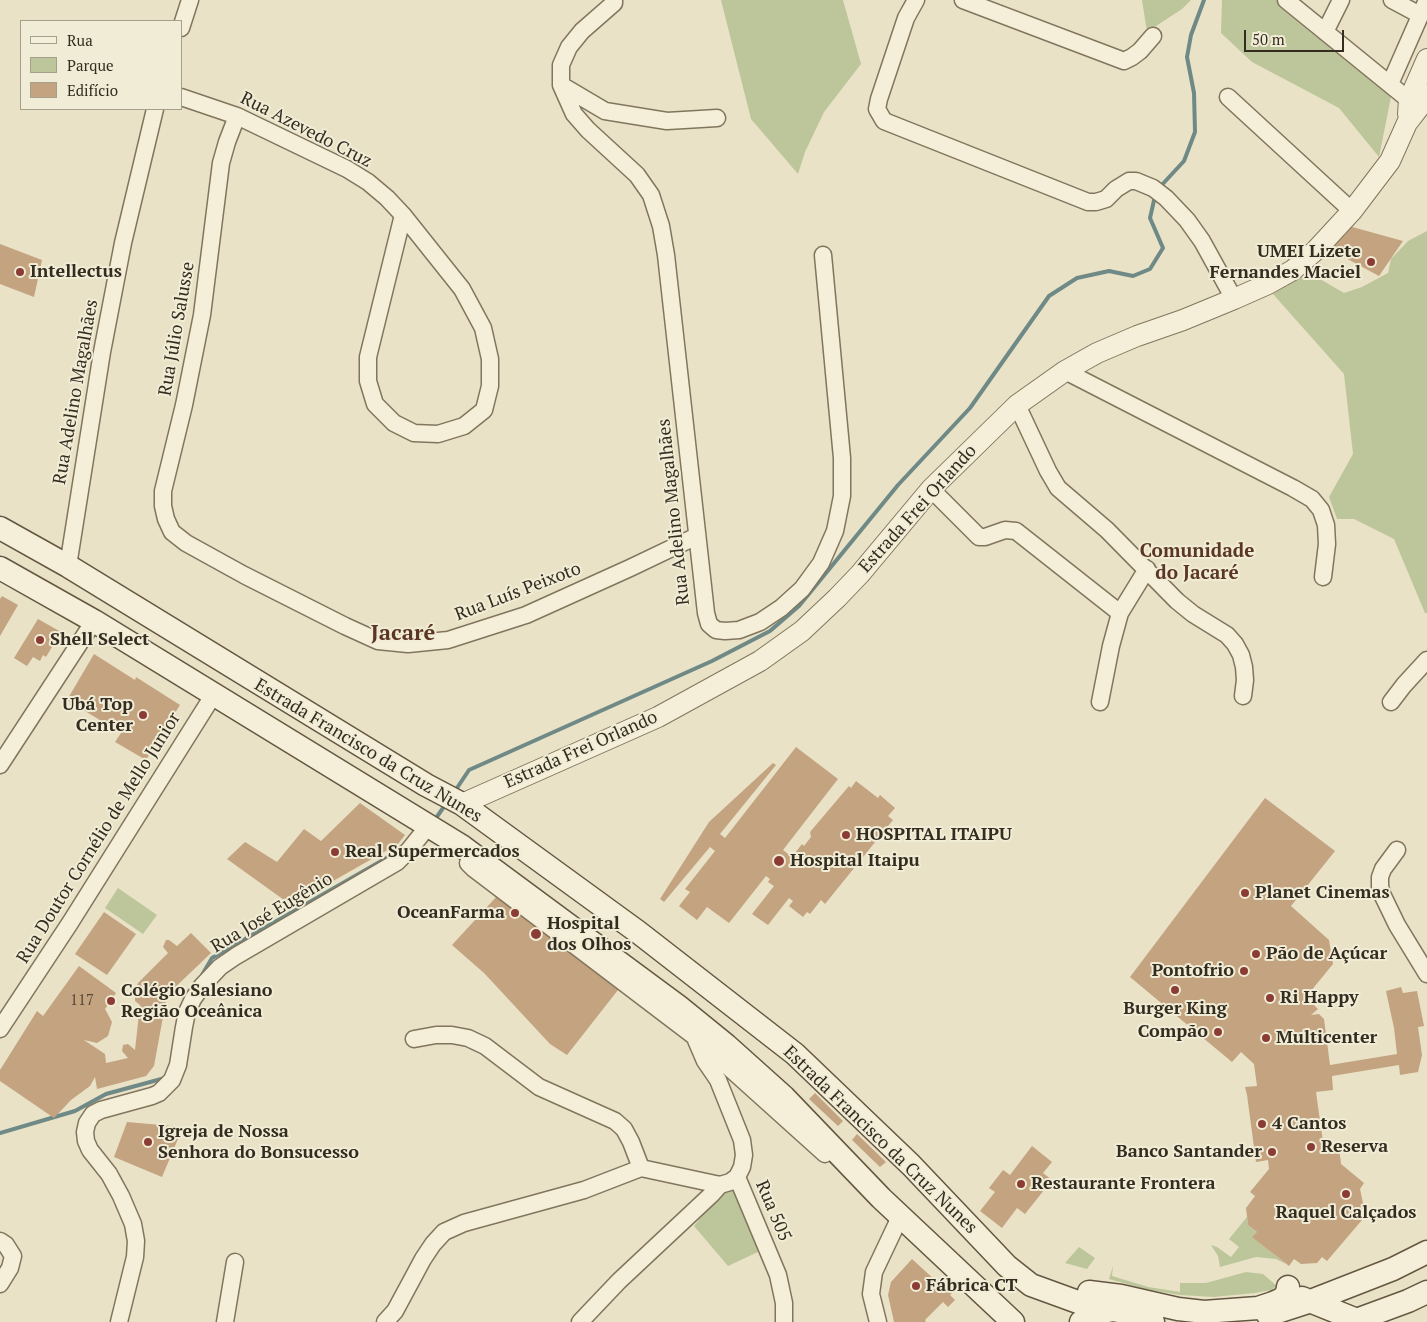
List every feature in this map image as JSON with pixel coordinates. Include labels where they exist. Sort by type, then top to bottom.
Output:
[{"type":"main road","name":"Estrada Francisco da Cruz Nunes","points":[[0,528],[68,566],[362,747],[462,804],[646,938],[795,1054],[911,1166],[965,1221],[985,1245],[1007,1266],[1031,1284],[1086,1305],[1112,1310],[1124,1310],[1154,1320]]},
{"type":"main road","name":"Estrada Francisco da Cruz Nunes","points":[[0,568],[94,621],[463,847],[709,1030],[784,1097],[900,1217],[930,1242],[1013,1322]]},
{"type":"main road","points":[[462,804],[463,847]]},
{"type":"main road","points":[[965,1221],[989,1235],[1022,1262],[1076,1289],[1121,1296],[1178,1309],[1204,1312],[1250,1308],[1283,1300],[1311,1301],[1355,1321],[1427,1292]]},
{"type":"main road","points":[[1311,1301],[1393,1269],[1427,1252]]},
{"type":"main road","points":[[1244,1322],[1283,1300]]},
{"type":"main road","points":[[1082,1322],[1095,1314],[1112,1310]]},
{"type":"street","points":[[182,25],[190,0]]},
{"type":"street","points":[[614,0],[614,4],[582,31],[569,47],[562,65],[561,85],[605,111],[667,121],[717,118]]},
{"type":"street","points":[[916,0],[906,18],[879,99],[877,110],[884,121],[1088,202],[1106,199],[1116,189],[1129,181],[1136,181],[1160,193],[1187,220],[1202,241],[1234,299]]},
{"type":"street","points":[[963,0],[1124,61],[1132,58],[1153,36]]},
{"type":"street","points":[[1286,0],[1390,84],[1418,98]]},
{"type":"street","points":[[1325,32],[1341,0]]},
{"type":"street","points":[[1392,0],[1420,15]]},
{"type":"street","points":[[1390,84],[1427,0]]},
{"type":"street","name":"Estrada Frei Orlando","points":[[462,804],[658,717],[760,661],[802,631],[837,598],[860,574],[931,489],[1017,405],[1065,371],[1097,353],[1234,299],[1268,284],[1293,270],[1316,250],[1352,211],[1390,161],[1406,123],[1421,105],[1418,98],[1427,59]]},
{"type":"street","name":"Rua Adelino Magalhães","points":[[561,85],[574,114],[588,130],[637,175],[651,195],[661,226],[667,264],[706,613],[709,624],[716,630],[739,630],[760,622],[780,608],[802,589],[821,563],[835,531],[842,496],[842,458],[823,255]]},
{"type":"street","name":"Rua Azevedo Cruz","points":[[182,97],[237,116],[347,169],[368,182],[403,215],[462,289],[484,328],[490,360],[490,386],[484,410],[464,426],[438,434],[414,433],[394,424],[375,404],[368,381],[368,357],[403,215]]},
{"type":"street","points":[[1228,97],[1352,211]]},
{"type":"street","name":"Rua Adelino Magalhães","points":[[68,566],[102,352],[127,225],[155,110]]},
{"type":"street","name":"Rua Júlio Salusse","points":[[186,543],[172,532],[166,519],[163,506],[163,491],[184,405],[202,315],[221,163],[237,116]]},
{"type":"street","points":[[1065,371],[1293,488],[1312,500],[1321,510],[1326,525],[1327,544],[1323,577]]},
{"type":"street","points":[[1017,405],[1058,488],[1107,530],[1177,601],[1199,618],[1227,635],[1235,644],[1241,655],[1244,667],[1246,680],[1243,696]]},
{"type":"street","points":[[931,489],[979,537],[985,537],[1005,530],[1016,532],[1120,613]]},
{"type":"street","name":"Rua Luís Peixoto","points":[[186,543],[244,575],[345,626],[378,641],[408,644],[448,640],[526,615],[697,536]]},
{"type":"street","points":[[1100,702],[1111,646],[1120,613],[1147,569]]},
{"type":"street","points":[[0,765],[94,621]]},
{"type":"street","points":[[1391,702],[1427,660]]},
{"type":"street","name":"Rua Doutor Cornélio de Mello Junior","points":[[0,1029],[70,923],[214,694]]},
{"type":"street","name":"Rua José Eugênio","points":[[120,1322],[135,1257],[136,1241],[133,1224],[121,1196],[109,1174],[90,1150],[86,1141],[87,1123],[93,1114],[101,1110],[159,1093],[172,1080],[178,1065],[187,1012],[202,986],[220,967],[397,862],[429,825]]},
{"type":"street","points":[[463,847],[464,856],[474,869],[695,1037],[845,1172],[868,1185]]},
{"type":"street","points":[[1398,850],[1383,869],[1380,877],[1380,886],[1397,925],[1427,974]]},
{"type":"street","points":[[414,1039],[436,1035],[452,1035],[468,1038],[485,1046],[539,1087],[616,1121],[624,1129],[631,1142],[641,1168]]},
{"type":"street","name":"Rua 505","points":[[695,1037],[705,1061],[718,1080],[742,1140],[744,1155],[742,1167],[736,1177],[778,1275],[784,1303],[784,1322]]},
{"type":"street","points":[[385,1322],[394,1311],[422,1259],[433,1244],[444,1232],[464,1223],[584,1190],[641,1168],[720,1185],[730,1182],[736,1177]]},
{"type":"street","points":[[580,1322],[619,1281],[720,1185]]},
{"type":"street","points":[[878,1322],[871,1294],[874,1272],[900,1217]]},
{"type":"street","points":[[0,1241],[6,1245],[13,1256],[10,1268],[0,1284]]},
{"type":"street","points":[[225,1322],[235,1262]]},
{"type":"green space","points":[[721,0],[843,0],[861,64],[824,112],[805,152],[798,174],[751,119]]},
{"type":"green space","points":[[1142,0],[1191,0],[1182,9],[1147,32]]},
{"type":"green space","points":[[1222,0],[1279,0],[1391,97],[1379,157],[1339,108],[1252,62],[1221,33]]},
{"type":"green space","points":[[1427,231],[1427,613],[1425,613],[1394,539],[1354,519],[1337,519],[1329,497],[1353,454],[1344,374],[1273,294],[1308,272],[1344,293],[1362,287],[1388,273],[1391,259],[1408,241]]},
{"type":"green space","points":[[118,888],[157,915],[143,934],[105,908]]},
{"type":"green space","points":[[739,1183],[750,1185],[775,1244],[728,1266],[694,1226],[714,1201]]},
{"type":"green space","points":[[1247,1217],[1248,1225],[1257,1232],[1253,1237],[1286,1264],[1276,1259],[1256,1257],[1220,1267],[1218,1256],[1211,1245],[1231,1257],[1239,1247],[1229,1239]]},
{"type":"green space","points":[[1079,1247],[1095,1258],[1087,1269],[1065,1263]]},
{"type":"green space","points":[[1113,1266],[1112,1276],[1148,1287],[1180,1292],[1180,1283],[1206,1283],[1246,1272],[1263,1274],[1277,1286],[1271,1290],[1255,1293],[1214,1297],[1180,1295],[1145,1289],[1109,1279]]},
{"type":"building","name":"UMEI Lizete Fernandes Maciel","points":[[1345,225],[1403,241],[1379,276],[1329,249]]},
{"type":"building","name":"Intellectus","points":[[0,244],[42,260],[34,297],[0,284]]},
{"type":"building","points":[[2,596],[18,605],[0,636],[0,599]]},
{"type":"building","name":"Shell Select","points":[[38,619],[61,632],[46,657],[43,655],[40,661],[33,657],[27,666],[14,658]]},
{"type":"building","points":[[94,654],[135,680],[136,677],[180,705],[146,760],[115,742],[121,733],[67,700]]},
{"type":"building","name":"HOSPITAL ITAIPU","points":[[796,747],[838,779],[783,850],[792,857],[802,844],[804,846],[811,837],[810,832],[849,786],[851,788],[856,781],[878,798],[880,795],[895,808],[888,816],[893,820],[825,904],[821,900],[810,914],[807,912],[803,917],[789,906],[793,901],[789,898],[768,925],[752,914],[774,886],[768,882],[770,879],[766,876],[729,923],[707,907],[697,920],[679,906],[690,892],[685,889],[715,851],[710,847],[664,902],[660,899],[709,822],[773,763],[776,765],[720,834],[725,838]]},
{"type":"building","name":"Multicenter","points":[[1265,798],[1335,851],[1291,906],[1329,940],[1333,964],[1306,997],[1318,1009],[1311,1015],[1319,1014],[1324,1019],[1330,1065],[1397,1054],[1394,1028],[1386,991],[1401,987],[1403,993],[1417,991],[1424,1026],[1418,1027],[1422,1055],[1418,1072],[1400,1075],[1399,1065],[1332,1076],[1333,1090],[1316,1092],[1324,1149],[1339,1147],[1341,1164],[1364,1183],[1360,1189],[1364,1208],[1358,1216],[1362,1220],[1327,1261],[1322,1257],[1317,1263],[1301,1264],[1294,1259],[1289,1266],[1252,1237],[1257,1232],[1248,1225],[1246,1208],[1255,1196],[1250,1192],[1269,1169],[1268,1160],[1256,1162],[1245,1087],[1257,1086],[1254,1064],[1241,1052],[1232,1062],[1130,977]]},
{"type":"building","name":"Real Supermercados","points":[[360,803],[405,835],[398,844],[291,905],[227,859],[245,842],[277,862],[304,829],[321,841]]},
{"type":"building","points":[[498,895],[618,990],[567,1055],[550,1044],[484,973],[452,945]]},
{"type":"building","points":[[104,912],[136,934],[107,975],[75,954]]},
{"type":"building","points":[[191,933],[211,953],[167,995],[154,1066],[146,1076],[97,1089],[95,1077],[90,1086],[71,1100],[54,1118],[0,1081],[0,1070],[37,1011],[43,1016],[79,966],[116,993],[105,1009],[112,1022],[108,1036],[97,1043],[84,1040],[105,1054],[106,1063],[128,1058],[122,1051],[123,1045],[128,1044],[135,1050],[140,1005],[135,1001],[135,991],[138,983],[168,953],[163,947],[166,940],[177,946]]},
{"type":"building","points":[[815,1093],[843,1121],[838,1126],[809,1099]]},
{"type":"building","name":"Igreja de Nossa Senhora do Bonsucesso","points":[[127,1122],[183,1127],[162,1177],[114,1157]]},
{"type":"building","points":[[857,1134],[886,1162],[880,1167],[852,1140]]},
{"type":"building","name":"Restaurante Frontera","points":[[1032,1146],[1052,1162],[1043,1173],[1052,1180],[1025,1214],[1017,1208],[1002,1228],[980,1211],[995,1192],[989,1188],[1003,1170],[1010,1175]]},
{"type":"building","name":"Fábrica CT","points":[[912,1259],[947,1291],[955,1290],[950,1295],[955,1300],[948,1307],[943,1302],[925,1320],[926,1322],[894,1322],[888,1295],[891,1282]]},
{"type":"waterway","points":[[1159,188],[1184,161],[1195,132],[1194,93],[1187,57],[1191,35],[1204,0]]},
{"type":"waterway","points":[[457,788],[469,770],[712,661],[770,631],[799,606],[898,485],[970,408],[1049,296],[1077,278],[1109,271],[1133,276],[1150,269],[1163,248],[1150,218],[1155,196]]},
{"type":"waterway","points":[[434,821],[443,808]]},
{"type":"waterway","points":[[202,975],[212,958],[397,852]]},
{"type":"waterway","points":[[0,1133],[75,1111],[106,1094],[165,1078]]},
{"type":"place","name":"UMEI Lizete Fernandes Maciel","points":[[1371,262]]},
{"type":"place","name":"Intellectus","points":[[20,272]]},
{"type":"place","name":"Shell Select","points":[[40,640]]},
{"type":"place","name":"Ubá Top Center","points":[[143,715]]},
{"type":"place","name":"HOSPITAL ITAIPU","points":[[846,835]]},
{"type":"place","name":"Real Supermercados","points":[[335,852]]},
{"type":"place","name":"Hospital Itaipu","points":[[779,861]]},
{"type":"place","name":"Planet Cinemas","points":[[1245,893]]},
{"type":"place","name":"OceanFarma","points":[[515,913]]},
{"type":"place","name":"Hospital dos Olhos","points":[[536,934]]},
{"type":"place","name":"Pão de Açúcar","points":[[1256,954]]},
{"type":"place","name":"Pontofrio","points":[[1244,971]]},
{"type":"place","name":"Burger King","points":[[1175,990]]},
{"type":"place","name":"Ri Happy","points":[[1270,998]]},
{"type":"place","name":"Colégio Salesiano Região Oceânica","points":[[111,1001]]},
{"type":"place","name":"Compão","points":[[1218,1032]]},
{"type":"place","name":"Multicenter","points":[[1266,1038]]},
{"type":"place","name":"4 Cantos","points":[[1262,1124]]},
{"type":"place","name":"Igreja de Nossa Senhora do Bonsucesso","points":[[148,1142]]},
{"type":"place","name":"Reserva","points":[[1311,1147]]},
{"type":"place","name":"Banco Santander","points":[[1272,1152]]},
{"type":"place","name":"Restaurante Frontera","points":[[1021,1184]]},
{"type":"place","name":"Raquel Calçados","points":[[1346,1194]]},
{"type":"place","name":"Fábrica CT","points":[[916,1286]]},
{"type":"district","name":"Comunidade do Jacaré","points":[[1197,563]]},
{"type":"district","name":"Jacaré","points":[[403,634]]}]
